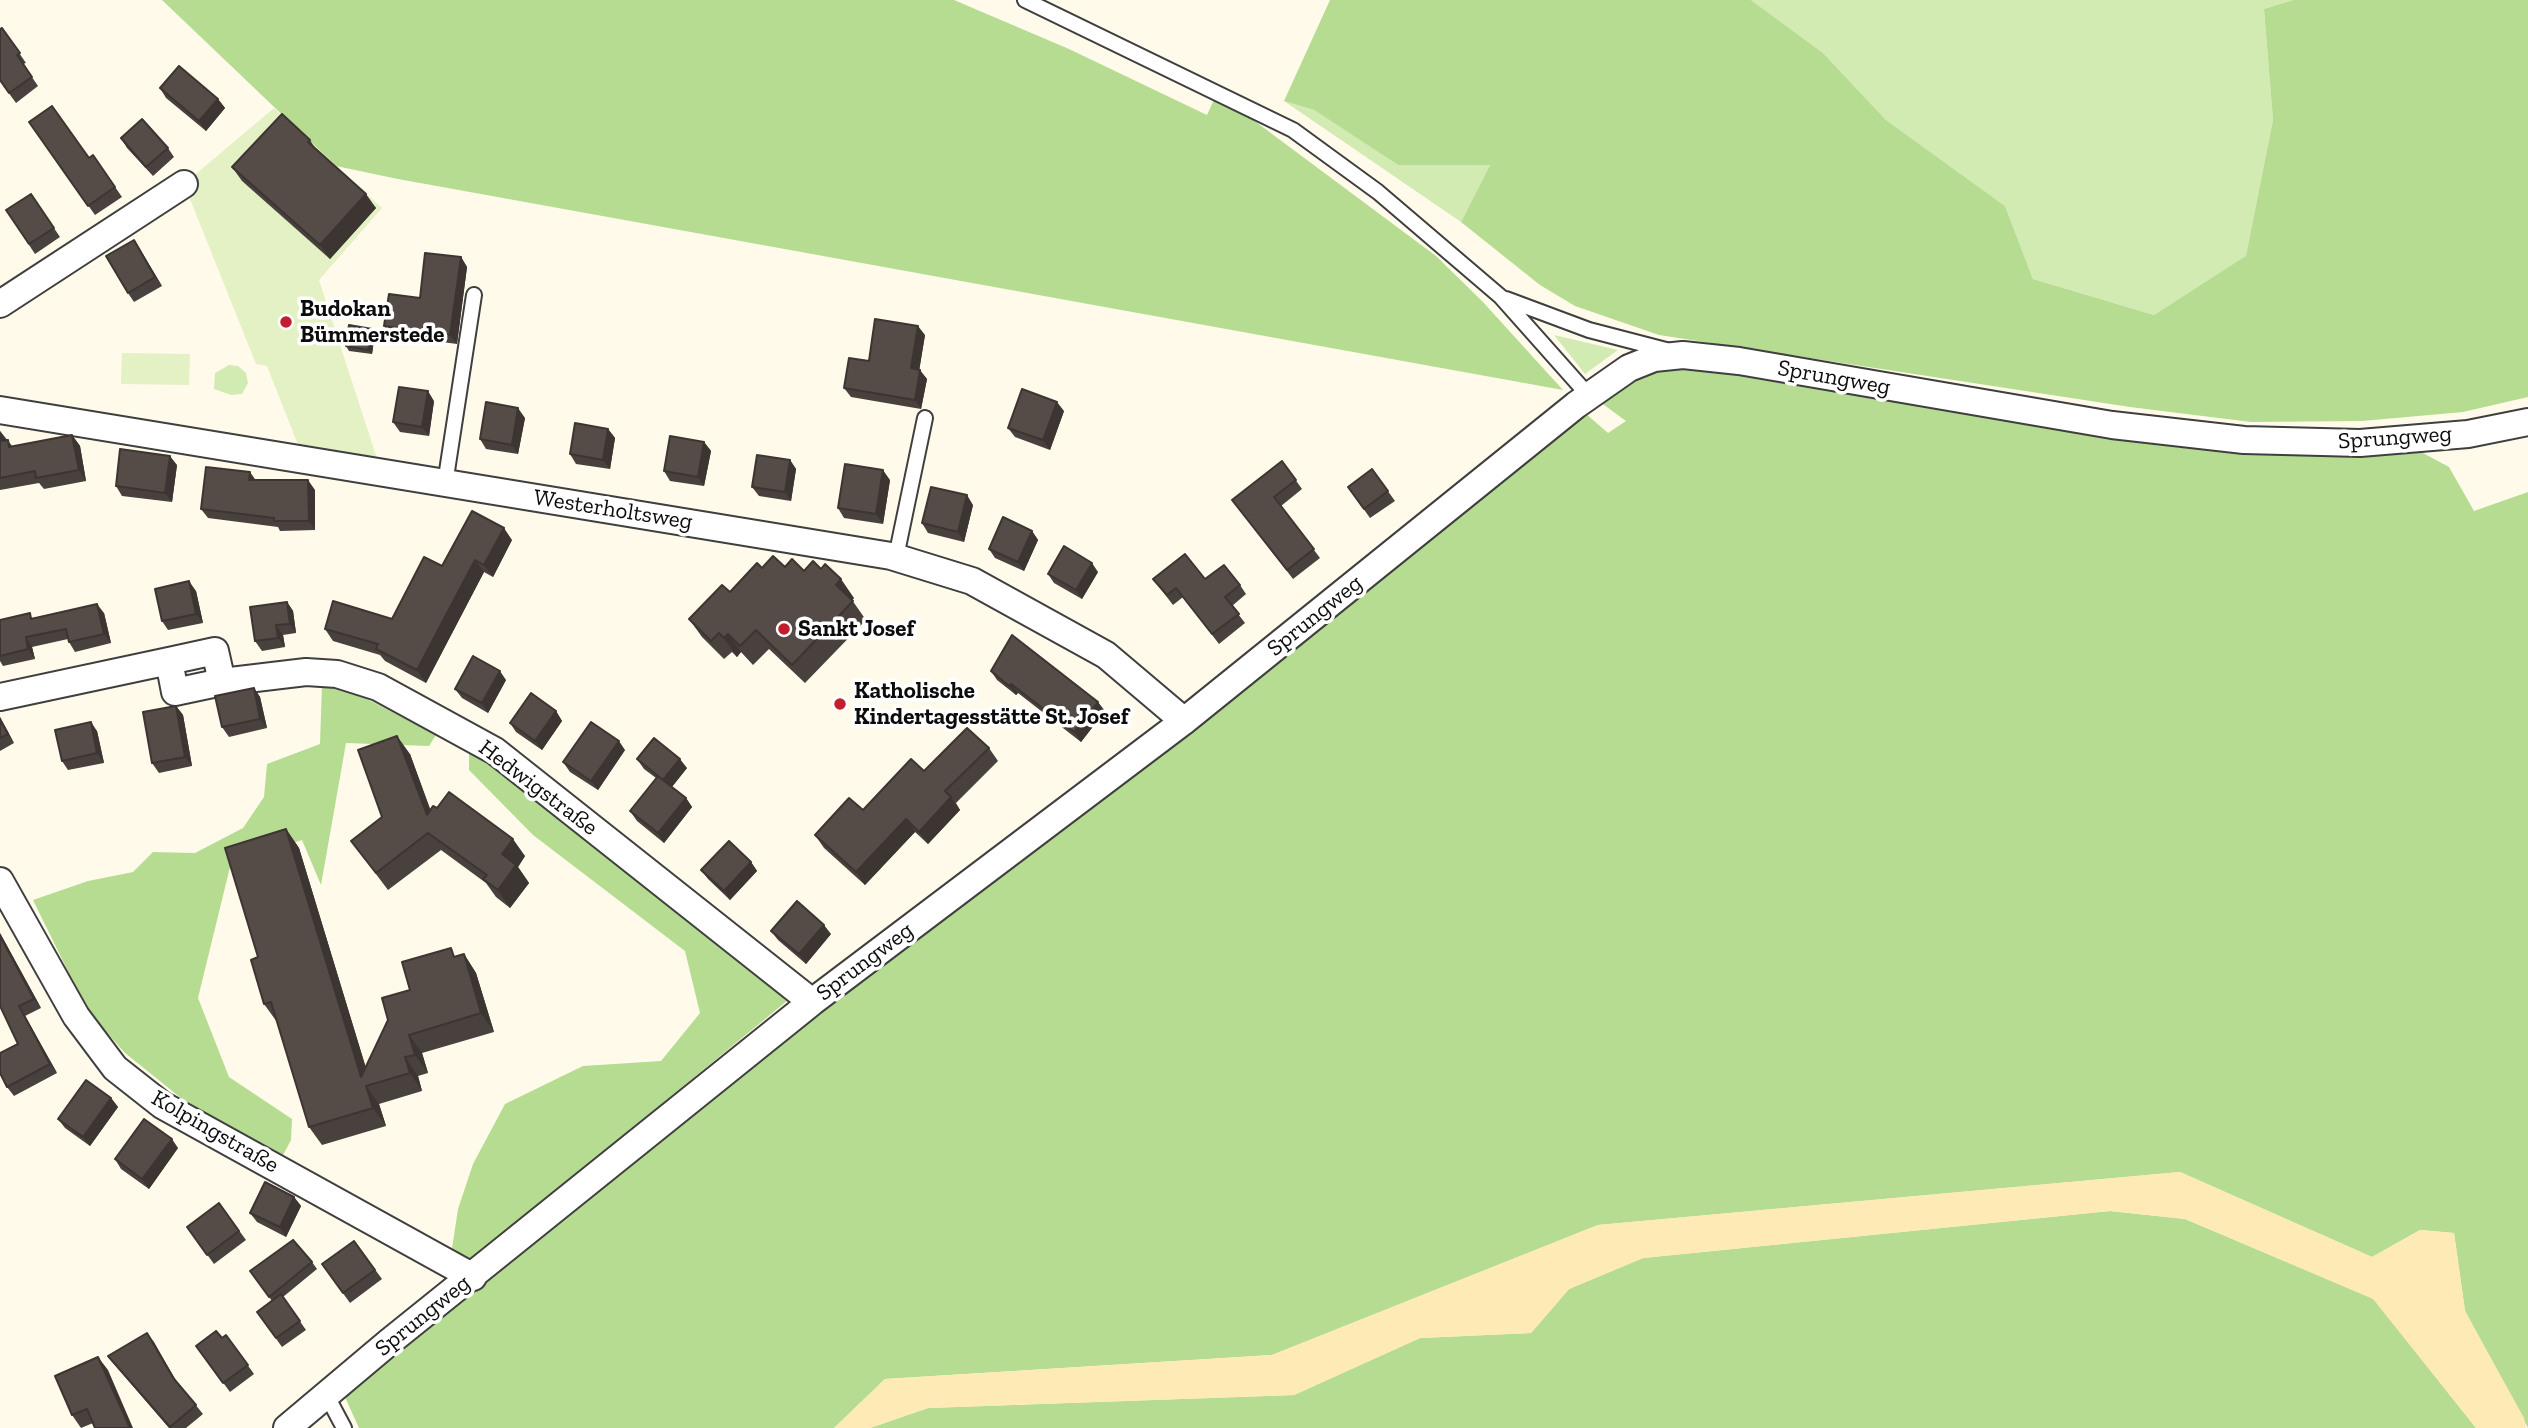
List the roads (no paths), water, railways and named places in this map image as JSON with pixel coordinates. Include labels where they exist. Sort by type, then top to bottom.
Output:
[{"type":"street","points":[[0,304],[184,184]]},
{"type":"street","name":"Sprungweg","points":[[287,1428],[388,1343],[812,1002],[1184,721],[1589,396],[1629,368],[1654,358],[1683,355],[1739,361],[2112,425],[2244,440],[2360,443],[2468,434],[2528,422]]},
{"type":"street","name":"Westerholtsweg","points":[[0,410],[896,557],[972,581],[1106,655],[1184,721]]},
{"type":"street","name":"Hedwigstraße","points":[[0,697],[215,651],[222,682],[306,673],[337,674],[377,687],[495,751],[812,1002]]},
{"type":"street","name":"Kolpingstraße","points":[[0,881],[76,1016],[116,1068],[162,1105],[473,1277]]},
{"type":"lane","points":[[1025,0],[1293,130],[1378,192],[1501,297],[1589,396]]},
{"type":"lane","points":[[445,484],[474,295]]},
{"type":"lane","points":[[1501,297],[1589,330],[1683,355]]},
{"type":"lane","points":[[896,557],[925,418]]},
{"type":"lane","points":[[327,1396],[344,1428]]},
{"type":"place","name":"Budokan Bümmerstede","points":[[286,322]]},
{"type":"place","name":"Sankt Josef","points":[[784,629]]},
{"type":"place","name":"Katholische Kindertagesstätte St. Josef","points":[[840,704]]}]
